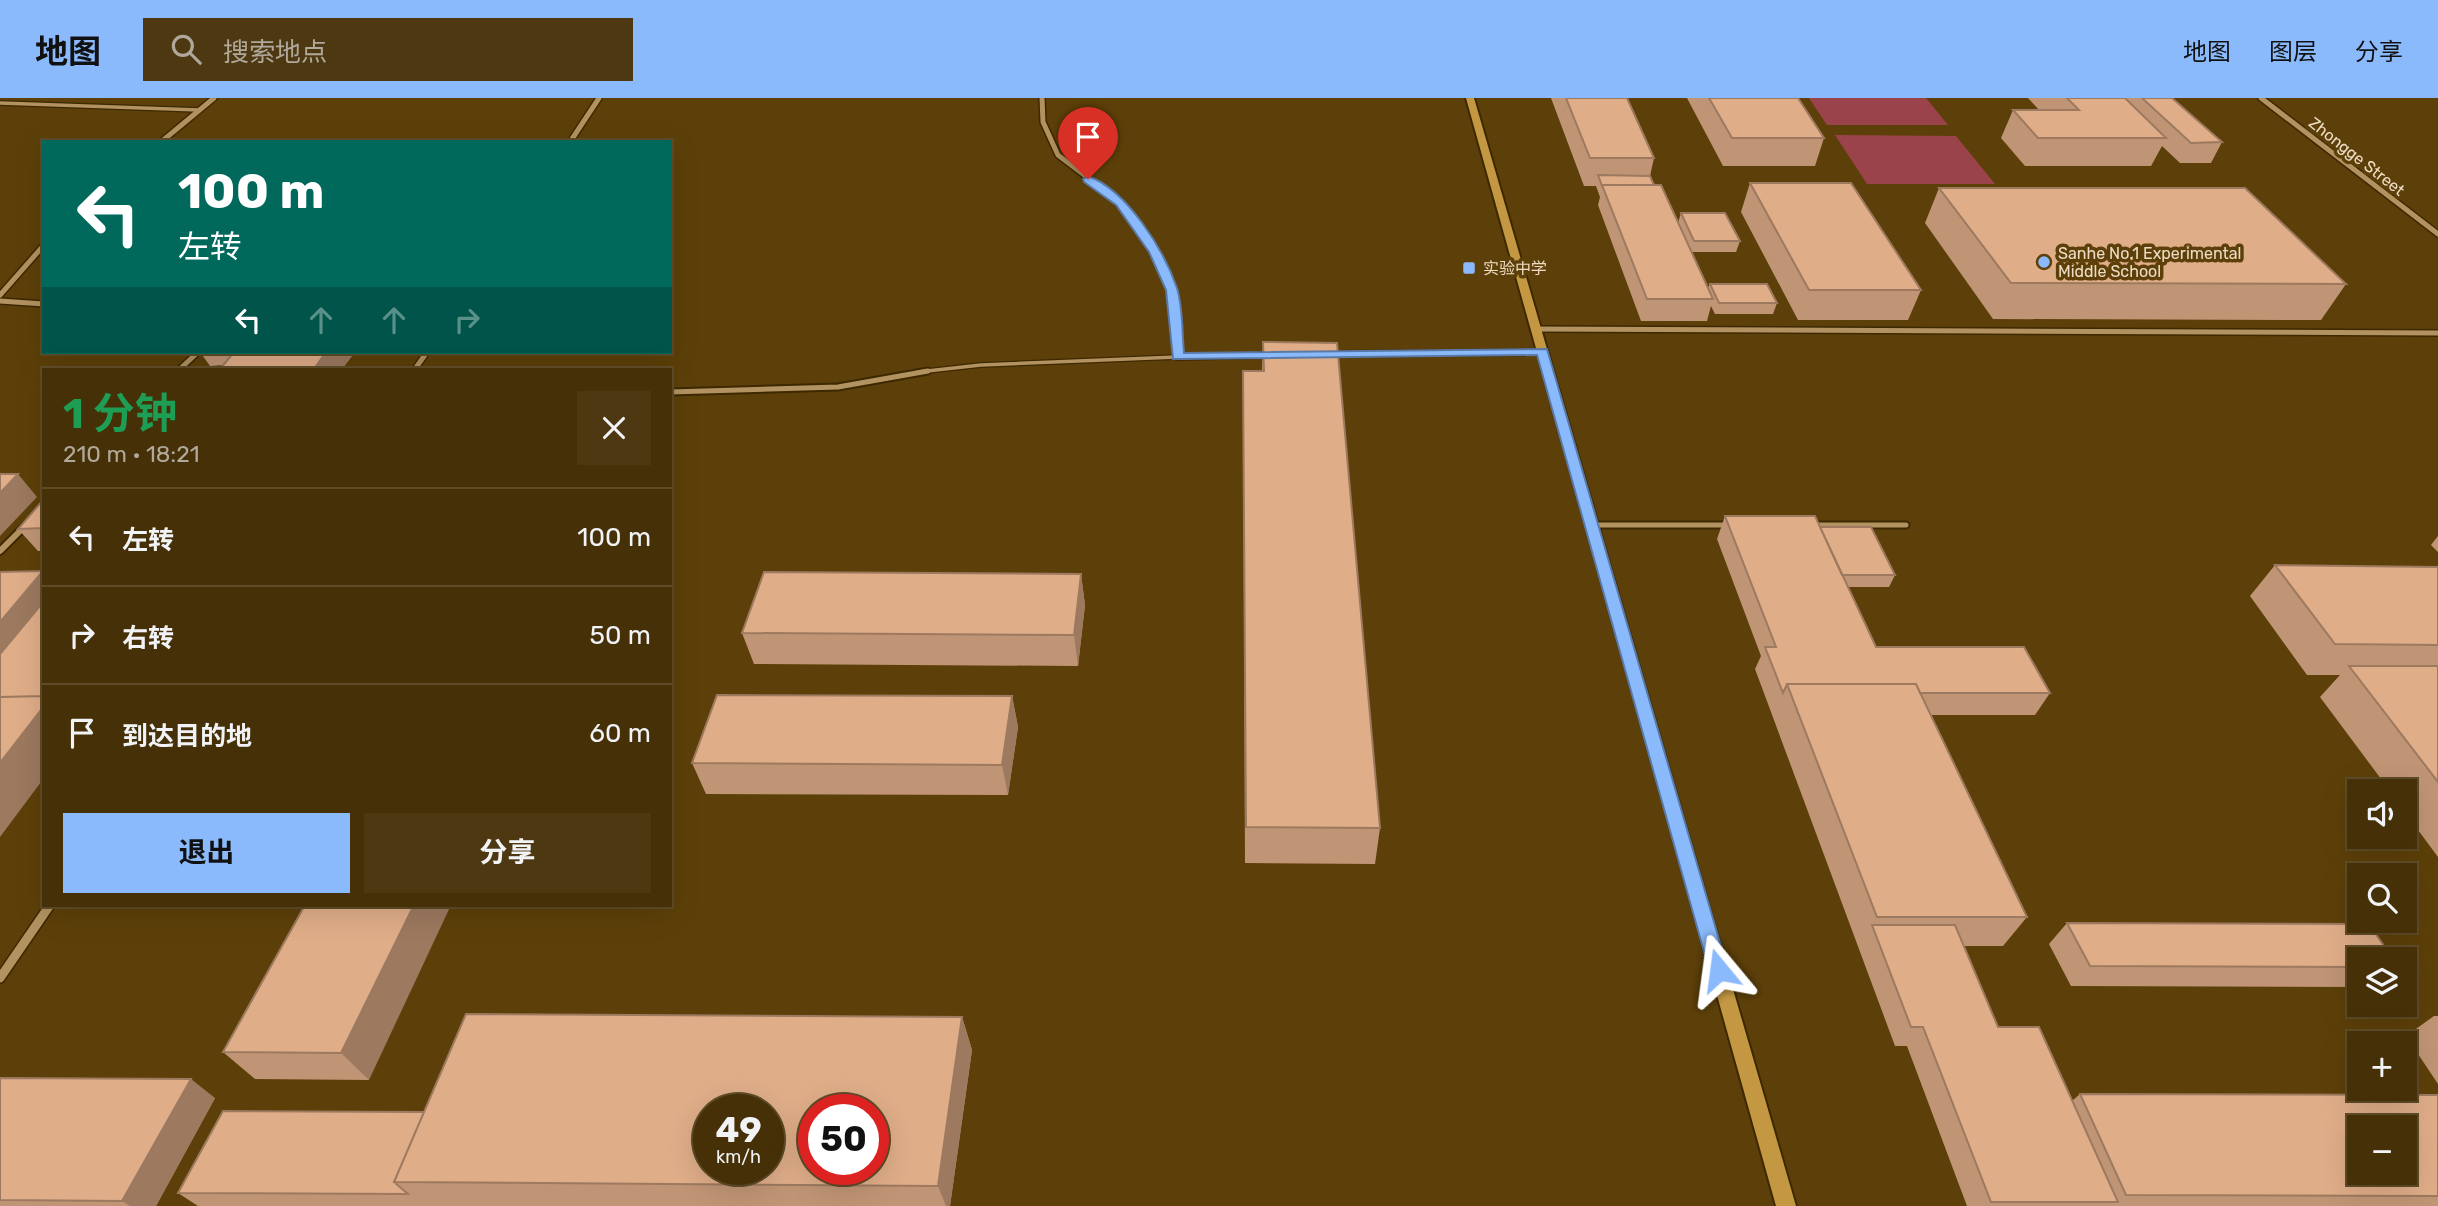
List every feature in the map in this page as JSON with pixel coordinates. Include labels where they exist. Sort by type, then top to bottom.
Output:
[{"type":"main road","points":[[1470,98],[1786,1206]]},
{"type":"street","points":[[163,140],[214,98]]},
{"type":"street","points":[[571,140],[600,98]]},
{"type":"street","points":[[1042,98],[1042,122],[1058,155],[1120,202],[1155,252],[1172,290],[1178,356],[1286,355]]},
{"type":"street","name":"Zhongge Street","points":[[2261,98],[2438,234]]},
{"type":"street","points":[[0,295],[42,247]]},
{"type":"street","points":[[0,301],[42,304]]},
{"type":"street","points":[[1535,329],[2438,332]]},
{"type":"street","points":[[1326,355],[1542,352]]},
{"type":"street","points":[[181,368],[196,354]]},
{"type":"street","points":[[0,551],[35,515]]},
{"type":"street","points":[[0,978],[49,907]]},
{"type":"lane","points":[[0,103],[200,110]]},
{"type":"lane","points":[[672,392],[838,387],[932,370],[981,365],[1178,356]]},
{"type":"lane","points":[[1592,525],[1742,525]]},
{"type":"lane","points":[[1810,525],[1906,525]]},
{"type":"shaded area","points":[[1809,98],[1926,98],[1948,125],[1827,125]]},
{"type":"shaded area","points":[[1835,135],[1956,136],[1995,184],[1867,184]]},
{"type":"building","points":[[1566,98],[1627,98],[1654,158],[1590,158]]},
{"type":"building","points":[[1709,98],[1798,98],[1824,138],[1732,138]]},
{"type":"building","points":[[2067,98],[2125,98],[2166,138],[2038,138],[2013,110],[2079,110]]},
{"type":"building","points":[[2142,98],[2172,98],[2222,142],[2191,143]]},
{"type":"building","points":[[1598,175],[1650,176],[1654,185],[1602,186]]},
{"type":"building","points":[[1750,183],[1851,183],[1921,290],[1809,290]]},
{"type":"building","points":[[1602,185],[1661,185],[1713,299],[1647,299]]},
{"type":"building","points":[[1939,188],[2245,188],[2346,284],[2011,283]]},
{"type":"building","points":[[1681,213],[1725,213],[1740,241],[1694,241]]},
{"type":"building","points":[[1710,284],[1767,284],[1777,303],[1719,303]]},
{"type":"building","points":[[1263,342],[1337,343],[1380,828],[1246,827],[1243,371],[1264,371]]},
{"type":"building","points":[[232,354],[325,354],[315,368],[221,368]]},
{"type":"building","points":[[0,474],[18,474],[0,493]]},
{"type":"building","points":[[42,501],[42,528],[18,529]]},
{"type":"building","points":[[1725,516],[1815,516],[1876,647],[2024,647],[2050,693],[1920,693],[1916,684],[1787,684],[1783,693],[1765,647],[1776,647]]},
{"type":"building","points":[[1820,527],[1871,527],[1895,575],[1842,575]]},
{"type":"building","points":[[2275,565],[2438,567],[2438,645],[2335,644]]},
{"type":"building","points":[[42,571],[0,622],[0,572]]},
{"type":"building","points":[[764,572],[1081,574],[1074,635],[742,633]]},
{"type":"building","points":[[42,603],[42,696],[0,697],[0,654]]},
{"type":"building","points":[[2349,666],[2438,667],[2438,782]]},
{"type":"building","points":[[1787,684],[1916,684],[2027,917],[1877,917]]},
{"type":"building","points":[[717,695],[1012,696],[1002,765],[692,763]]},
{"type":"building","points":[[42,696],[42,709],[0,763],[0,697]]},
{"type":"building","points":[[304,907],[413,907],[341,1053],[223,1052]]},
{"type":"building","points":[[2067,923],[2347,924],[2347,933],[2375,933],[2385,947],[2347,947],[2347,967],[2090,966]]},
{"type":"building","points":[[1872,925],[1955,925],[1998,1027],[2039,1027],[2118,1202],[1991,1202],[1923,1027],[1911,1027]]},
{"type":"building","points":[[466,1014],[962,1017],[938,1186],[802,1185],[889,1185],[889,1094],[798,1094],[798,1185],[784,1185],[784,1094],[693,1094],[693,1184],[394,1182]]},
{"type":"building","points":[[0,1078],[191,1079],[122,1201],[0,1200]]},
{"type":"building","points":[[2080,1094],[2347,1095],[2347,1101],[2417,1101],[2417,1095],[2438,1095],[2438,1196],[2126,1195]]},
{"type":"building","points":[[223,1111],[424,1112],[394,1182],[408,1194],[178,1193]]},
{"type":"place","name":"Sanhe No.1 Experimental Middle School","points":[[2044,262]]},
{"type":"place","name":"实验中学","points":[[1469,268]]},
{"type":"route","points":[[1088,179],[1120,202],[1155,252],[1172,290],[1178,356],[1542,352],[1719,970]]}]
